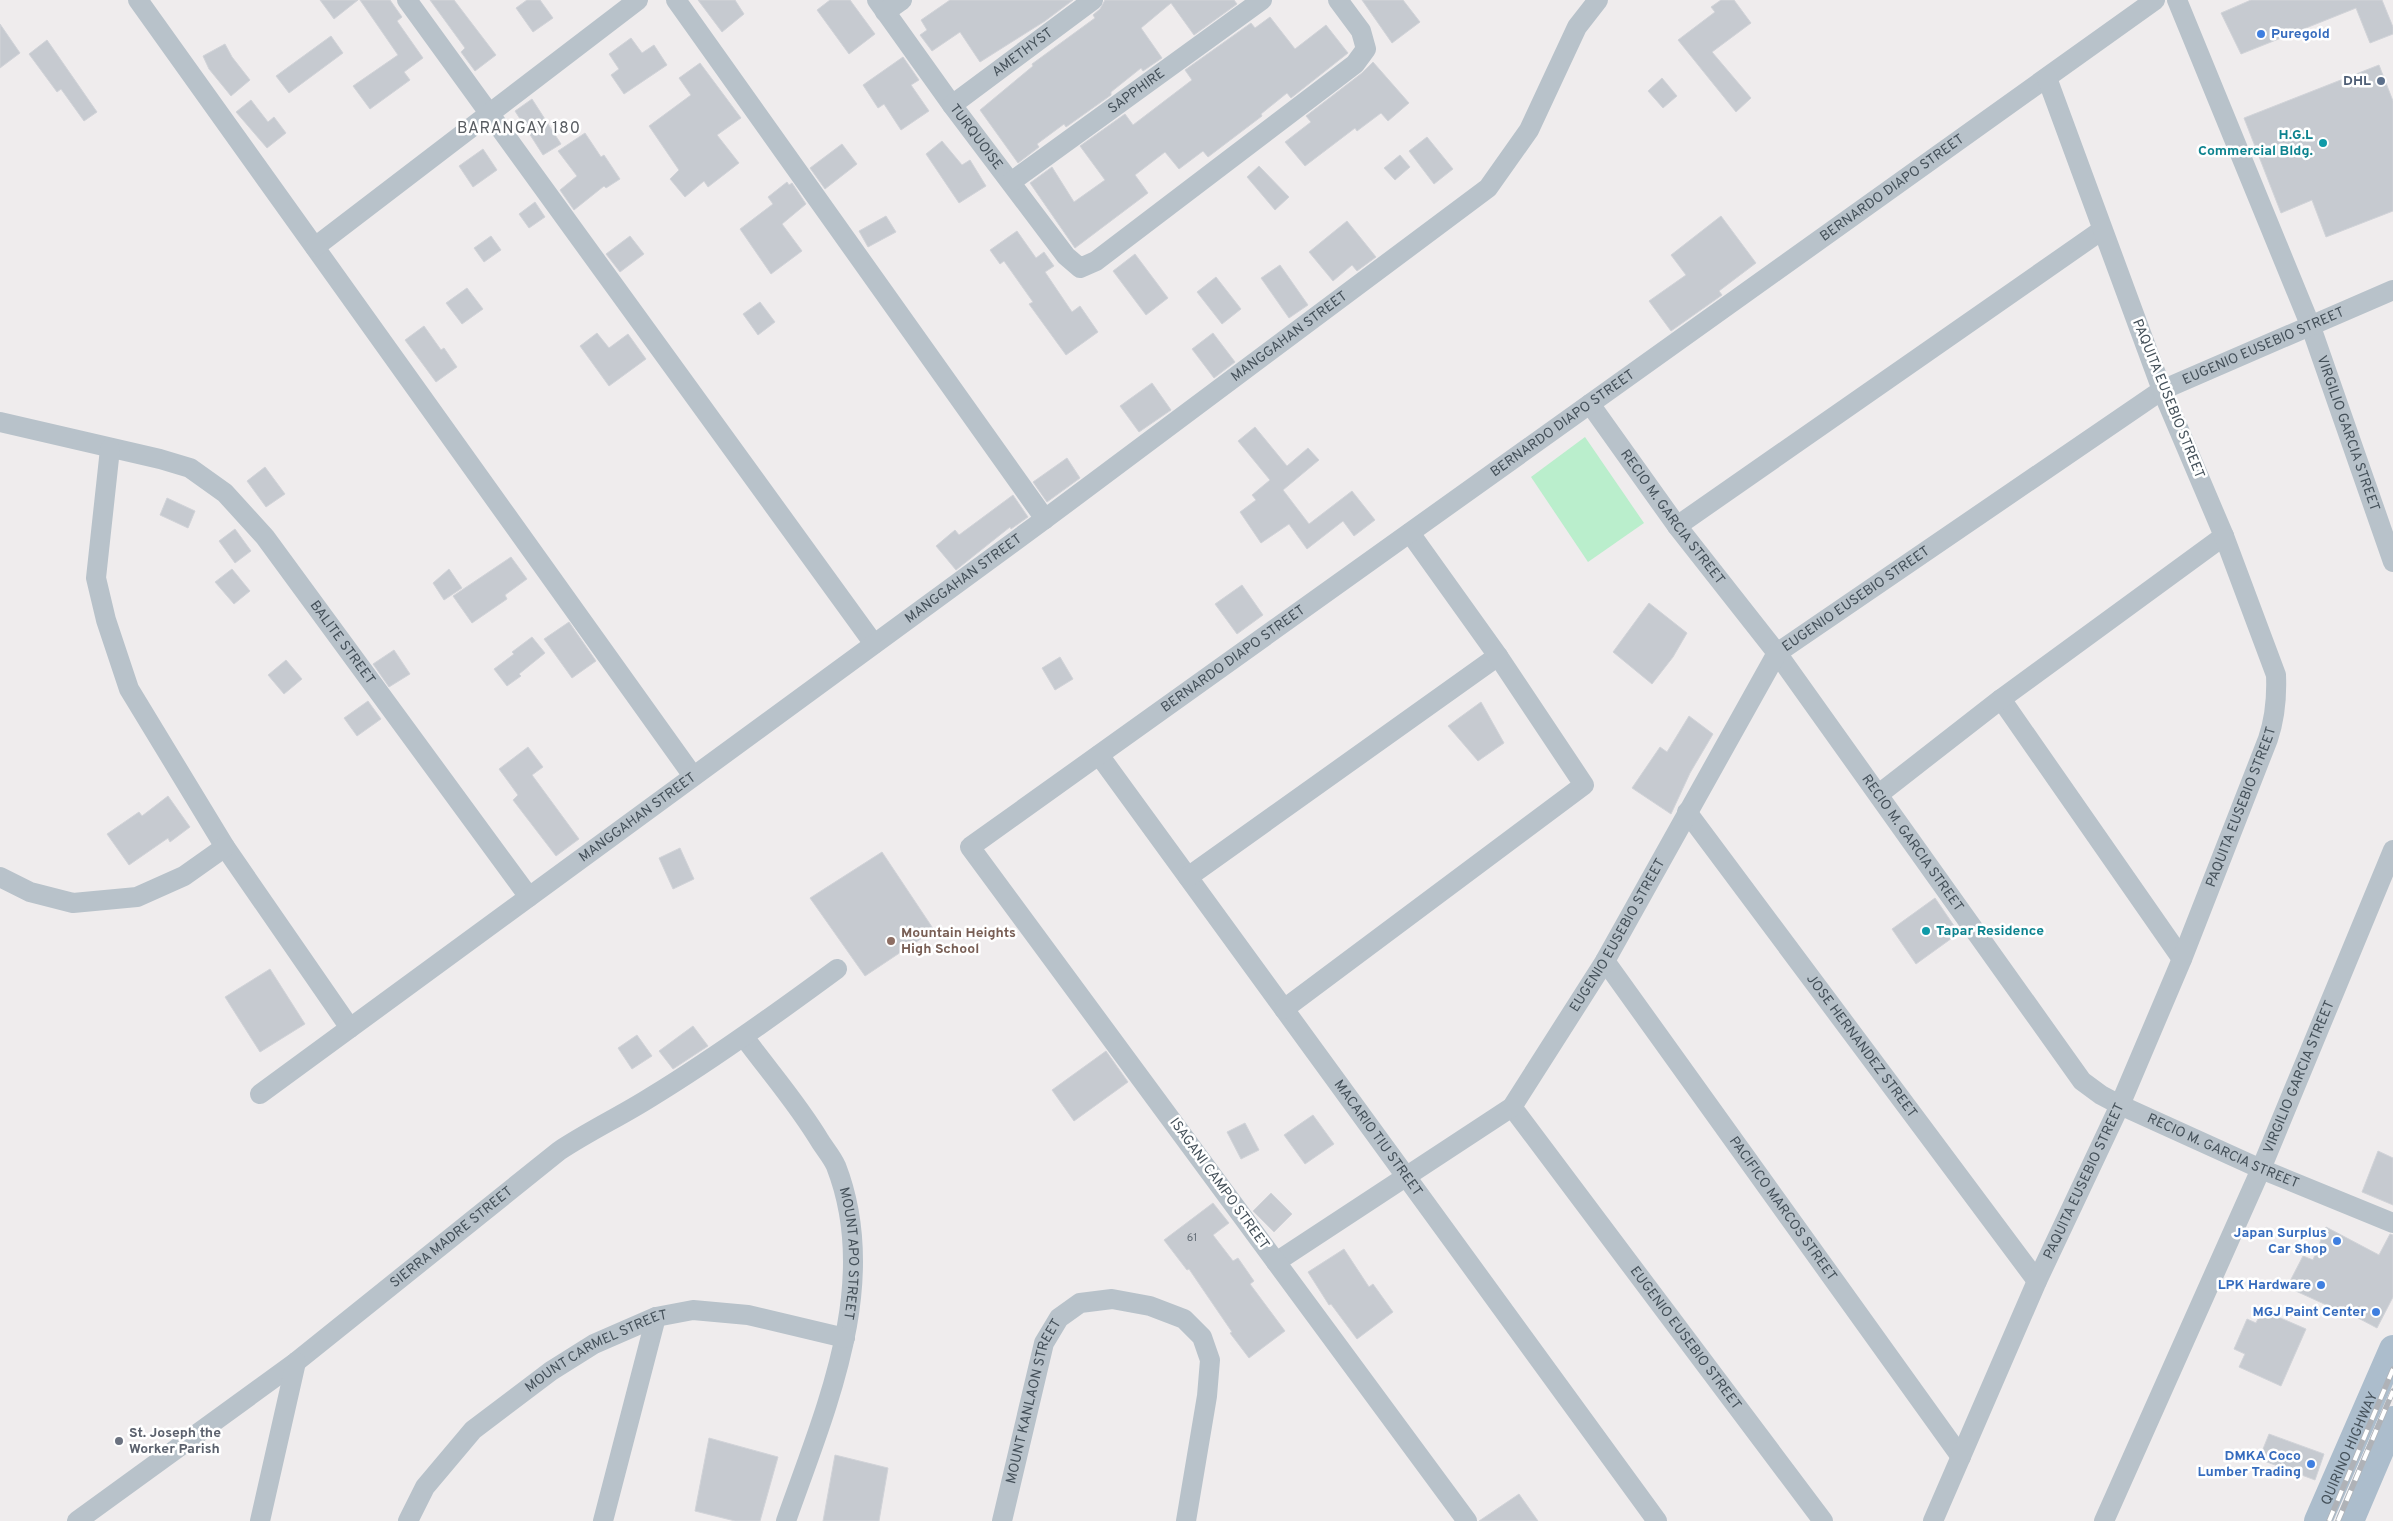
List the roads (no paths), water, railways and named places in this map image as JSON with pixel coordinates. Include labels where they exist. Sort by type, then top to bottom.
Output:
[{"type":"main road","name":"QUIRINO HIGHWAY","points":[[2318,1521],[2393,1349]]},
{"type":"main road","name":"QUIRINO HIGHWAY","points":[[2350,1521],[2393,1420]]},
{"type":"street","points":[[138,0],[693,776]]},
{"type":"street","points":[[407,0],[874,644]]},
{"type":"street","points":[[315,247],[638,0]]},
{"type":"street","points":[[676,0],[1045,519]]},
{"type":"street","points":[[881,6],[902,0]]},
{"type":"street","name":"AMETHYST","points":[[952,105],[1093,0]]},
{"type":"street","name":"SAPPHIRE","points":[[1010,182],[1262,0]]},
{"type":"street","name":"TURQUOISE","points":[[881,6],[952,105],[1066,256],[1080,268],[1104,256],[1355,64],[1366,49],[1362,31],[1338,0]]},
{"type":"street","name":"MANGGAHAN STREET","points":[[260,1094],[1045,519],[1488,188],[1529,130],[1577,27],[1598,0]]},
{"type":"street","name":"BERNARDO DIAPO STREET","points":[[970,847],[2155,0]]},
{"type":"street","name":"VIRGILIO GARCIA STREET","points":[[2176,0],[2311,327],[2393,562]]},
{"type":"street","name":"PAQUITA EUSEBIO STREET","points":[[1933,1521],[2036,1281],[2120,1105],[2182,959],[2275,719],[2276,675],[2224,536],[2162,390],[2047,78]]},
{"type":"street","points":[[1678,526],[2102,230]]},
{"type":"street","name":"EUGENIO EUSEBIO STREET","points":[[1276,1262],[1512,1107],[1605,961],[1777,653],[2162,390],[2393,290]]},
{"type":"street","name":"RECIO M. GARCIA STREET","points":[[1590,404],[1678,526],[1777,653],[2082,1081],[2101,1095],[2120,1105],[2261,1169],[2393,1223]]},
{"type":"street","name":"BALITE STREET","points":[[0,422],[110,449],[160,459],[190,468],[226,493],[265,537],[529,897]]},
{"type":"street","points":[[110,449],[96,578],[106,620],[129,689],[225,846],[350,1028]]},
{"type":"street","points":[[1284,1009],[1584,785],[1498,656],[1410,533]]},
{"type":"street","points":[[1879,794],[2001,699],[2224,536]]},
{"type":"street","points":[[1188,877],[1498,656]]},
{"type":"street","points":[[2001,699],[2182,959]]},
{"type":"street","name":"MACARIO TIU STREET","points":[[1099,755],[1657,1521]]},
{"type":"street","name":"JOSE HERNANDEZ STREET","points":[[1687,812],[2036,1281]]},
{"type":"street","points":[[0,877],[30,892],[73,903],[137,897],[184,876],[225,846]]},
{"type":"street","name":"ISAGANI CAMPO STREET","points":[[970,847],[1467,1521]]},
{"type":"street","name":"VIRGILIO GARCIA STREET","points":[[2104,1521],[2261,1169],[2393,850]]},
{"type":"street","name":"PACIFICO MARCOS STREET","points":[[1605,961],[1961,1457]]},
{"type":"street","name":"SIERRA MADRE STREET","points":[[77,1521],[296,1362],[559,1151],[591,1130],[650,1098],[744,1037],[837,969]]},
{"type":"street","name":"MOUNT APO STREET","points":[[744,1037],[812,1128],[836,1165],[850,1216],[853,1280],[845,1338],[821,1423],[786,1521]]},
{"type":"street","name":"EUGENIO EUSEBIO STREET","points":[[1512,1107],[1823,1521]]},
{"type":"street","name":"MOUNT KANLAON STREET","points":[[1002,1521],[1044,1343],[1059,1318],[1080,1303],[1112,1300],[1150,1306],[1184,1319],[1202,1337],[1210,1360],[1207,1396],[1186,1521]]},
{"type":"street","name":"MOUNT CARMEL STREET","points":[[408,1521],[425,1487],[473,1430],[551,1371],[594,1344],[656,1317],[693,1310],[748,1315],[845,1338]]},
{"type":"street","points":[[602,1521],[656,1317]]},
{"type":"street","points":[[260,1521],[296,1362]]},
{"type":"railway","points":[[2329,1521],[2393,1369]]},
{"type":"railway","points":[[2338,1521],[2393,1391]]},
{"type":"place","name":"Puregold","points":[[2261,34]]},
{"type":"place","name":"DHL","points":[[2381,81]]},
{"type":"place","name":"H.G.L Commercial Bldg.","points":[[2323,143]]},
{"type":"place","name":"Tapar Residence","points":[[1926,931]]},
{"type":"place","name":"Mountain Heights High School","points":[[891,941]]},
{"type":"place","name":"Japan Surplus Car Shop","points":[[2337,1241]]},
{"type":"place","name":"LPK Hardware","points":[[2321,1285]]},
{"type":"place","name":"MGJ Paint Center","points":[[2376,1312]]},
{"type":"place","name":"St. Joseph the Worker Parish","points":[[119,1441]]},
{"type":"place","name":"DMKA Coco Lumber Trading","points":[[2311,1464]]},
{"type":"district","name":"BARANGAY 180","points":[[519,129]]}]
